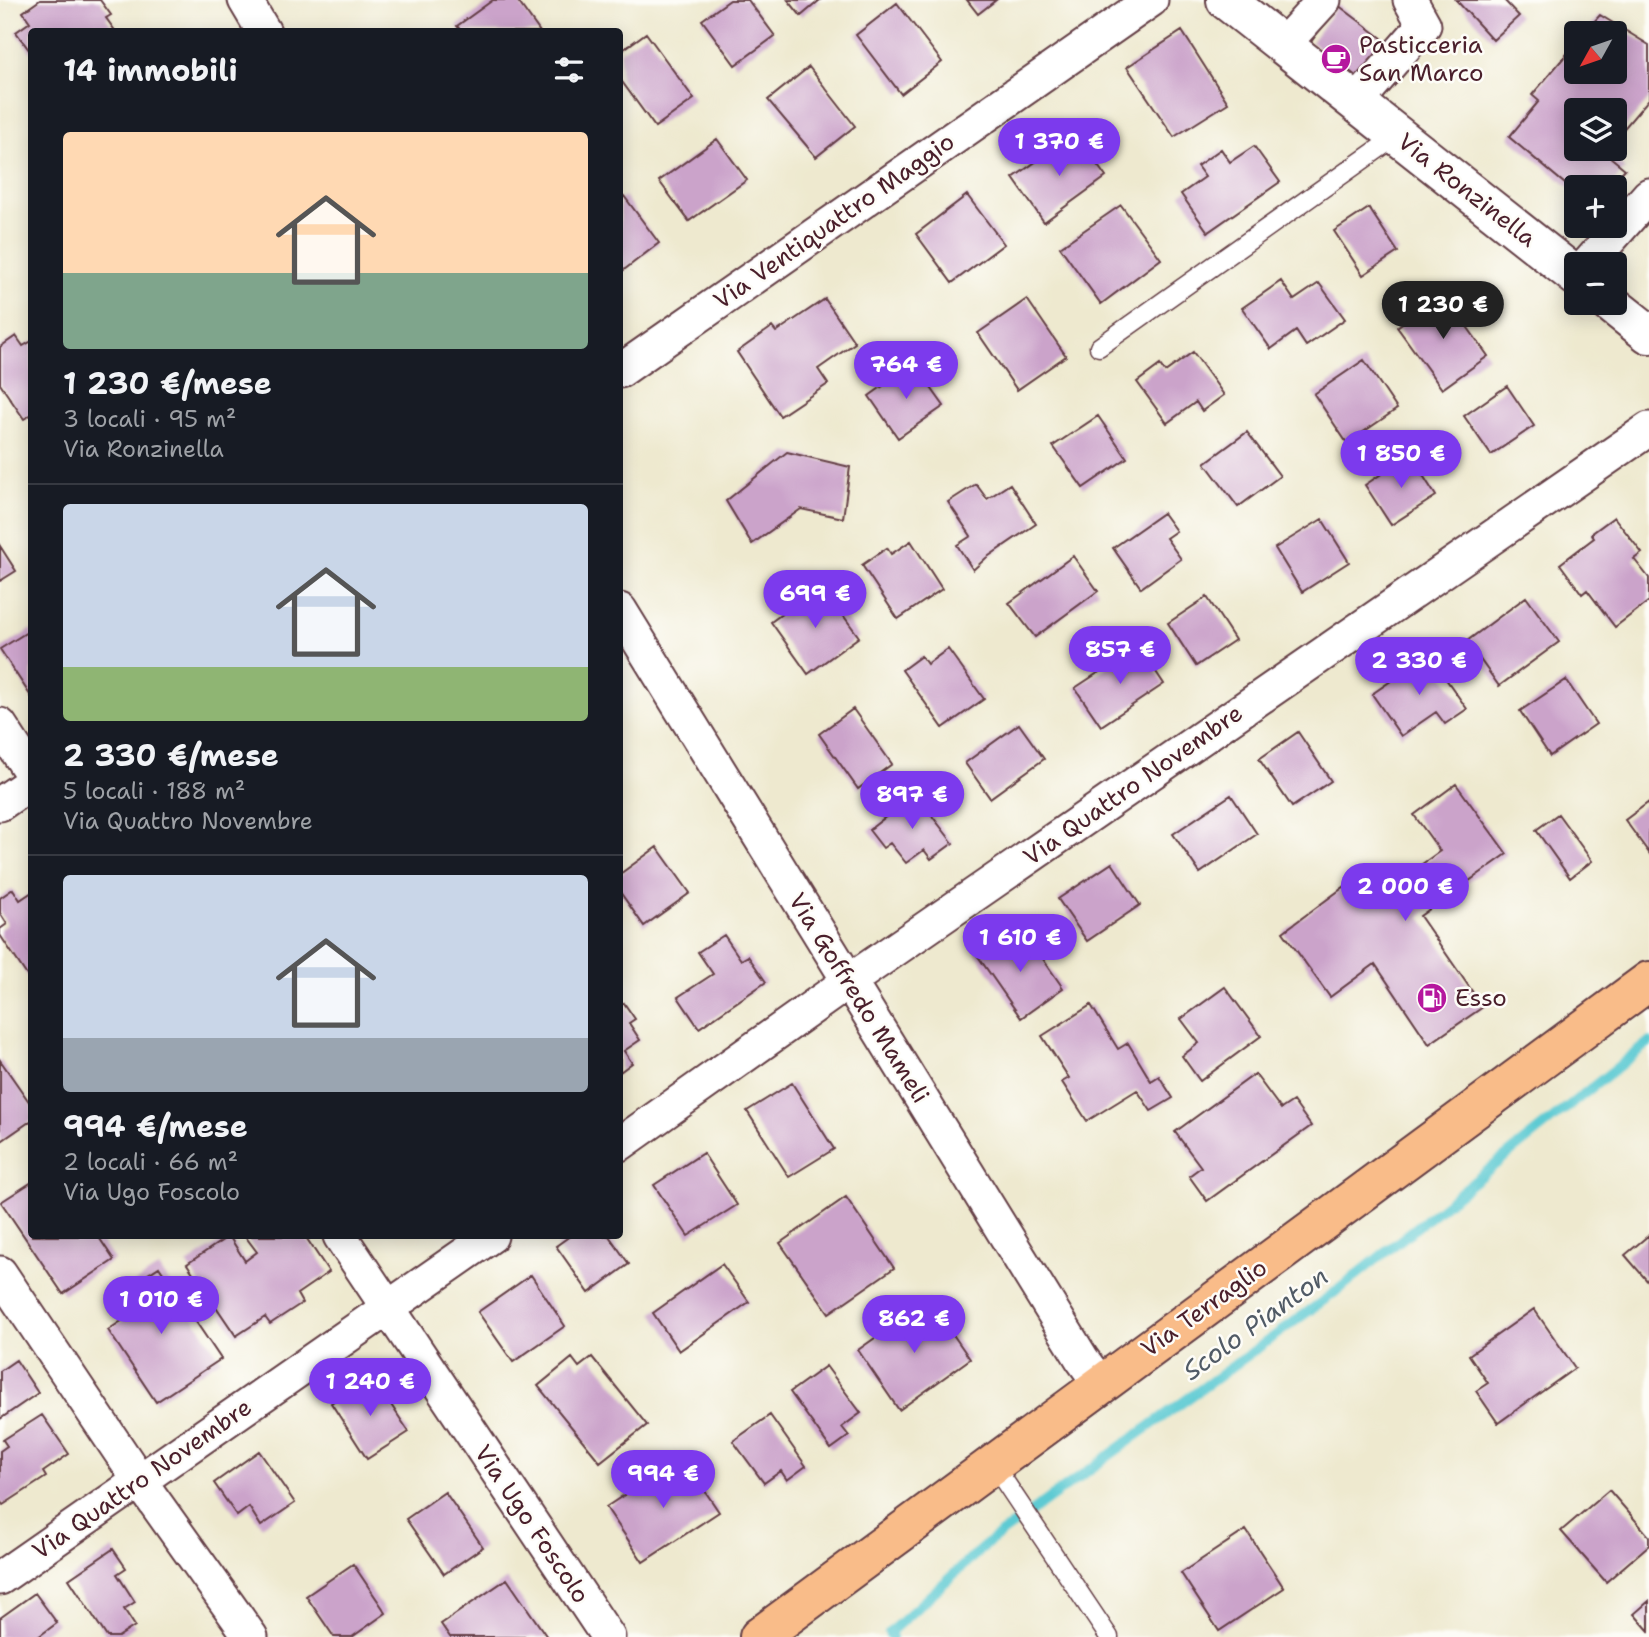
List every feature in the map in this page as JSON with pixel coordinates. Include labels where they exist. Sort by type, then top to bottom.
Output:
[{"type":"main road","name":"Via Terraglio","points":[[759,1637],[1649,981]]},
{"type":"street","points":[[245,0],[262,28]]},
{"type":"street","name":"Via Ventiquattro Maggio","points":[[623,369],[1151,0]]},
{"type":"street","name":"Via Ronzinella","points":[[1226,0],[1564,267]]},
{"type":"street","points":[[1283,45],[1324,0]]},
{"type":"street","points":[[1356,103],[1424,25],[1410,0]]},
{"type":"street","points":[[1599,252],[1649,195]]},
{"type":"street","points":[[1625,315],[1649,334]]},
{"type":"street","name":"Via Quattro Novembre","points":[[623,1142],[848,982],[1649,429]]},
{"type":"street","name":"Via Goffredo Mameli","points":[[623,615],[1082,1359],[1101,1385]]},
{"type":"street","points":[[0,725],[28,768]]},
{"type":"street","points":[[0,804],[28,785]]},
{"type":"street","name":"Via Ugo Foscolo","points":[[342,1239],[608,1637]]},
{"type":"street","name":"Via Quattro Novembre","points":[[0,1578],[488,1239]]},
{"type":"street","points":[[0,1273],[139,1480],[251,1637]]},
{"type":"lane","points":[[1099,347],[1398,135]]},
{"type":"lane","points":[[993,1464],[1110,1637]]},
{"type":"building","points":[[40,0],[100,0],[111,15],[106,18],[113,28],[28,28],[28,48],[16,32],[30,22],[23,12]]},
{"type":"building","points":[[493,0],[517,0],[537,28],[459,28],[457,26]]},
{"type":"building","points":[[730,0],[748,0],[775,36],[735,65],[702,20]]},
{"type":"building","points":[[788,0],[820,0],[801,16]]},
{"type":"building","points":[[967,0],[996,0],[978,14]]},
{"type":"building","points":[[1456,0],[1504,0],[1519,16],[1493,40]]},
{"type":"building","points":[[897,3],[942,62],[901,94],[856,35]]},
{"type":"building","points":[[1338,5],[1391,45],[1364,82],[1311,42]]},
{"type":"building","points":[[1600,15],[1610,21],[1595,21]]},
{"type":"building","points":[[1182,31],[1228,103],[1174,137],[1127,67]]},
{"type":"building","points":[[1628,32],[1649,45],[1649,99],[1627,125],[1627,98],[1564,98],[1564,161],[1615,161],[1625,169],[1620,175],[1564,175],[1564,183],[1509,137],[1539,101],[1532,95],[1564,57],[1564,84],[1628,84]]},
{"type":"building","points":[[646,33],[694,99],[655,127],[623,83],[623,50]]},
{"type":"building","points":[[809,67],[855,126],[816,157],[768,100]]},
{"type":"building","points":[[1075,134],[1106,177],[1044,222],[1013,178]]},
{"type":"building","points":[[717,139],[747,180],[689,221],[659,181]]},
{"type":"building","points":[[1254,146],[1280,182],[1208,232],[1181,194],[1205,177],[1197,166],[1221,149],[1230,162]]},
{"type":"building","points":[[967,195],[1004,244],[952,283],[916,234]]},
{"type":"building","points":[[623,197],[659,243],[623,271]]},
{"type":"building","points":[[1121,205],[1161,259],[1101,304],[1060,247]]},
{"type":"building","points":[[1369,208],[1398,252],[1363,275],[1334,231]]},
{"type":"building","points":[[1281,281],[1294,300],[1319,283],[1345,319],[1306,346],[1296,331],[1271,349],[1242,308]]},
{"type":"building","points":[[1443,293],[1488,356],[1442,389],[1397,327]]},
{"type":"building","points":[[825,299],[855,343],[818,369],[828,384],[780,416],[737,352],[772,327],[776,332]]},
{"type":"building","points":[[1027,299],[1066,356],[1017,390],[978,333]]},
{"type":"building","points":[[16,336],[23,346],[28,343],[28,416],[24,419],[0,384],[0,347]]},
{"type":"building","points":[[1193,352],[1224,395],[1202,411],[1196,402],[1167,423],[1137,382],[1160,365],[1165,372]]},
{"type":"building","points":[[1364,360],[1397,409],[1347,443],[1314,394]]},
{"type":"building","points":[[914,364],[944,406],[898,438],[869,396]]},
{"type":"building","points":[[1507,386],[1534,426],[1491,455],[1464,416]]},
{"type":"building","points":[[1098,416],[1127,458],[1083,488],[1053,446]]},
{"type":"building","points":[[1247,432],[1280,476],[1238,507],[1205,463]]},
{"type":"building","points":[[787,452],[850,467],[843,518],[801,509],[752,544],[726,501]]},
{"type":"building","points":[[1410,455],[1436,496],[1391,525],[1365,485]]},
{"type":"building","points":[[976,484],[987,499],[1010,484],[1036,524],[973,570],[957,545],[971,536],[948,502]]},
{"type":"building","points":[[1163,513],[1176,531],[1166,538],[1181,559],[1141,588],[1113,548]]},
{"type":"building","points":[[1614,517],[1642,553],[1634,559],[1649,578],[1649,601],[1615,627],[1587,590],[1582,594],[1560,564],[1594,538],[1591,534]]},
{"type":"building","points":[[1322,519],[1349,562],[1302,592],[1275,548]]},
{"type":"building","points":[[911,541],[942,589],[898,619],[862,565],[887,548],[891,554]]},
{"type":"building","points":[[0,546],[16,571],[0,581]]},
{"type":"building","points":[[1073,556],[1098,591],[1035,637],[1009,603]]},
{"type":"building","points":[[821,585],[859,637],[808,674],[771,622]]},
{"type":"building","points":[[1207,597],[1235,640],[1196,666],[1168,623]]},
{"type":"building","points":[[1526,597],[1559,642],[1499,686],[1467,641]]},
{"type":"building","points":[[28,632],[28,692],[0,649]]},
{"type":"building","points":[[1139,646],[1164,684],[1101,726],[1075,688]]},
{"type":"building","points":[[948,649],[984,699],[943,728],[902,670],[921,656],[927,664]]},
{"type":"building","points":[[1429,655],[1467,709],[1445,724],[1436,712],[1401,736],[1372,694]]},
{"type":"building","points":[[1566,680],[1596,724],[1550,756],[1520,711]]},
{"type":"building","points":[[853,709],[892,764],[858,789],[819,734]]},
{"type":"building","points":[[1019,724],[1044,759],[990,798],[965,763]]},
{"type":"building","points":[[1298,732],[1331,781],[1292,807],[1259,759]]},
{"type":"building","points":[[1456,784],[1507,854],[1420,916],[1483,1007],[1429,1044],[1375,964],[1330,997],[1283,932],[1348,884],[1364,906],[1440,851],[1414,815]]},
{"type":"building","points":[[915,794],[953,843],[931,859],[924,850],[906,863],[890,843],[883,848],[869,830]]},
{"type":"building","points":[[1231,795],[1257,834],[1200,873],[1173,834]]},
{"type":"building","points":[[1649,802],[1649,853],[1625,820]]},
{"type":"building","points":[[1558,814],[1592,861],[1570,878],[1536,830]]},
{"type":"building","points":[[657,847],[690,893],[644,926],[623,896],[623,872]]},
{"type":"building","points":[[1112,863],[1140,905],[1087,941],[1058,899]]},
{"type":"building","points":[[13,889],[20,900],[28,895],[28,977],[0,935],[0,929],[7,924],[0,913],[0,898]]},
{"type":"building","points":[[1025,933],[1063,988],[1021,1018],[975,952],[992,940],[1000,951]]},
{"type":"building","points":[[724,935],[741,960],[748,956],[766,982],[699,1028],[678,997],[713,974],[698,952]]},
{"type":"building","points":[[1225,987],[1261,1036],[1200,1081],[1182,1056],[1199,1043],[1181,1019]]},
{"type":"building","points":[[623,1004],[635,1019],[629,1023],[640,1040],[624,1051],[632,1063],[623,1070]]},
{"type":"building","points":[[1091,1005],[1118,1049],[1128,1043],[1151,1081],[1159,1076],[1173,1098],[1151,1111],[1137,1090],[1087,1121],[1062,1082],[1069,1078],[1042,1036]]},
{"type":"building","points":[[0,1060],[28,1100],[28,1123],[0,1142]]},
{"type":"building","points":[[1255,1074],[1281,1109],[1293,1101],[1311,1126],[1207,1201],[1189,1176],[1201,1167],[1175,1132]]},
{"type":"building","points":[[792,1083],[834,1149],[789,1177],[747,1111]]},
{"type":"building","points":[[703,1153],[737,1205],[688,1236],[654,1185]]},
{"type":"building","points":[[28,1185],[28,1239],[100,1239],[114,1260],[63,1294],[1,1202]]},
{"type":"building","points":[[846,1197],[894,1268],[829,1313],[780,1243]]},
{"type":"building","points":[[1649,1235],[1649,1283],[1625,1255]]},
{"type":"building","points":[[224,1239],[231,1239],[245,1261],[257,1252],[247,1239],[307,1239],[329,1272],[297,1294],[302,1303],[270,1324],[265,1317],[236,1336],[187,1264]]},
{"type":"building","points":[[566,1239],[611,1239],[629,1264],[589,1293],[556,1246]]},
{"type":"building","points":[[722,1264],[749,1302],[679,1351],[653,1313]]},
{"type":"building","points":[[159,1267],[221,1359],[156,1402],[108,1330],[129,1316],[116,1295]]},
{"type":"building","points":[[531,1275],[565,1326],[513,1362],[478,1312]]},
{"type":"building","points":[[929,1300],[970,1359],[899,1410],[858,1350]]},
{"type":"building","points":[[1534,1309],[1575,1368],[1498,1423],[1476,1391],[1488,1383],[1469,1355]]},
{"type":"building","points":[[592,1357],[647,1425],[600,1462],[538,1386],[572,1358],[579,1367]]},
{"type":"building","points":[[16,1360],[38,1393],[0,1419],[0,1371]]},
{"type":"building","points":[[826,1366],[861,1413],[842,1427],[849,1436],[831,1449],[790,1392]]},
{"type":"building","points":[[372,1376],[409,1432],[367,1459],[331,1403]]},
{"type":"building","points":[[42,1415],[69,1454],[43,1472],[46,1477],[3,1505],[0,1501],[0,1451],[7,1446],[3,1440]]},
{"type":"building","points":[[770,1415],[806,1466],[787,1480],[781,1471],[764,1483],[733,1441]]},
{"type":"building","points":[[259,1451],[295,1503],[261,1526],[249,1507],[237,1516],[214,1483]]},
{"type":"building","points":[[682,1457],[719,1512],[643,1562],[606,1507]]},
{"type":"building","points":[[1609,1490],[1649,1536],[1649,1545],[1606,1582],[1561,1531]]},
{"type":"building","points":[[445,1492],[483,1547],[444,1574],[406,1519]]},
{"type":"building","points":[[1246,1530],[1284,1588],[1219,1631],[1181,1573]]},
{"type":"building","points":[[113,1549],[126,1568],[117,1574],[135,1602],[124,1609],[135,1626],[118,1637],[107,1637],[69,1579]]},
{"type":"building","points":[[353,1564],[386,1613],[352,1637],[334,1637],[306,1596]]},
{"type":"building","points":[[507,1579],[547,1637],[450,1637],[441,1624]]},
{"type":"building","points":[[35,1593],[57,1623],[38,1637],[0,1637],[0,1618]]},
{"type":"building","points":[[1649,1601],[1649,1631],[1634,1614]]},
{"type":"waterway","name":"Scolo Pianton","points":[[892,1637],[889,1633],[988,1543],[1338,1290],[1649,1042]]},
{"type":"place","name":"Pasticceria San Marco","points":[[1336,59]]},
{"type":"place","name":"Esso","points":[[1432,998]]}]
